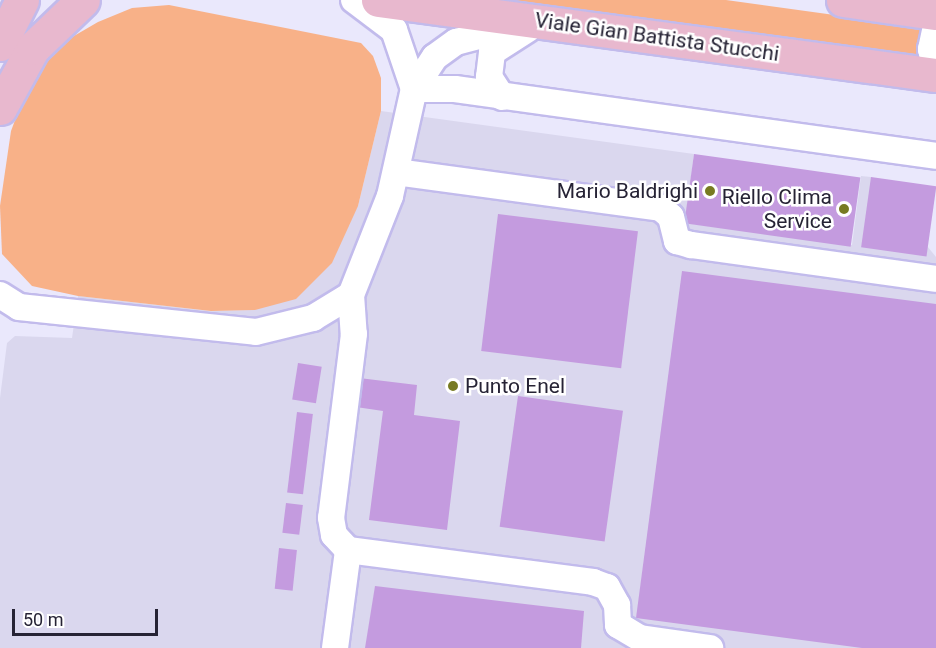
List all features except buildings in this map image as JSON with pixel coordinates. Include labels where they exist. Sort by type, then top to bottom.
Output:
[{"type":"main road","points":[[0,44],[22,0]]},
{"type":"main road","points":[[0,108],[33,48],[83,0]]},
{"type":"main road","name":"Viale Gian Battista Stucchi","points":[[378,0],[936,73]]},
{"type":"main road","points":[[843,0],[932,13]]},
{"type":"lane","points":[[354,0],[394,30],[414,89]]},
{"type":"lane","points":[[932,13],[931,49],[936,73]]},
{"type":"lane","points":[[544,22],[507,26],[456,42],[435,57],[414,89],[396,171],[351,295],[354,334],[331,518],[334,535],[348,550],[593,582],[607,586],[617,605],[615,637],[640,638],[710,648]]},
{"type":"lane","points":[[502,97],[489,77],[492,52],[544,22]]},
{"type":"lane","points":[[414,89],[502,97],[936,156]]},
{"type":"lane","points":[[396,171],[661,208],[671,217],[677,241],[692,245],[936,279]]},
{"type":"lane","points":[[6,306],[256,332],[313,318],[351,295]]},
{"type":"lane","points":[[335,648],[348,550]]},
{"type":"shaded area","points":[[471,0],[726,0],[936,29],[936,59]]},
{"type":"shaded area","points":[[169,5],[361,43],[373,56],[381,78],[381,111],[358,206],[332,263],[296,299],[255,310],[211,311],[78,296],[32,286],[2,254],[0,206],[11,131],[25,94],[45,63],[67,40],[98,22],[132,8]]},
{"type":"shaded area","points":[[381,111],[694,154],[685,223],[852,245],[861,176],[871,177],[936,257],[936,648],[0,648],[0,398],[7,343],[15,336],[72,338],[78,296],[211,311],[255,310],[358,206]]},
{"type":"place","name":"Mario Baldrighi","points":[[710,191]]},
{"type":"place","name":"Riello Clima Service","points":[[844,209]]},
{"type":"place","name":"Punto Enel","points":[[453,386]]}]
